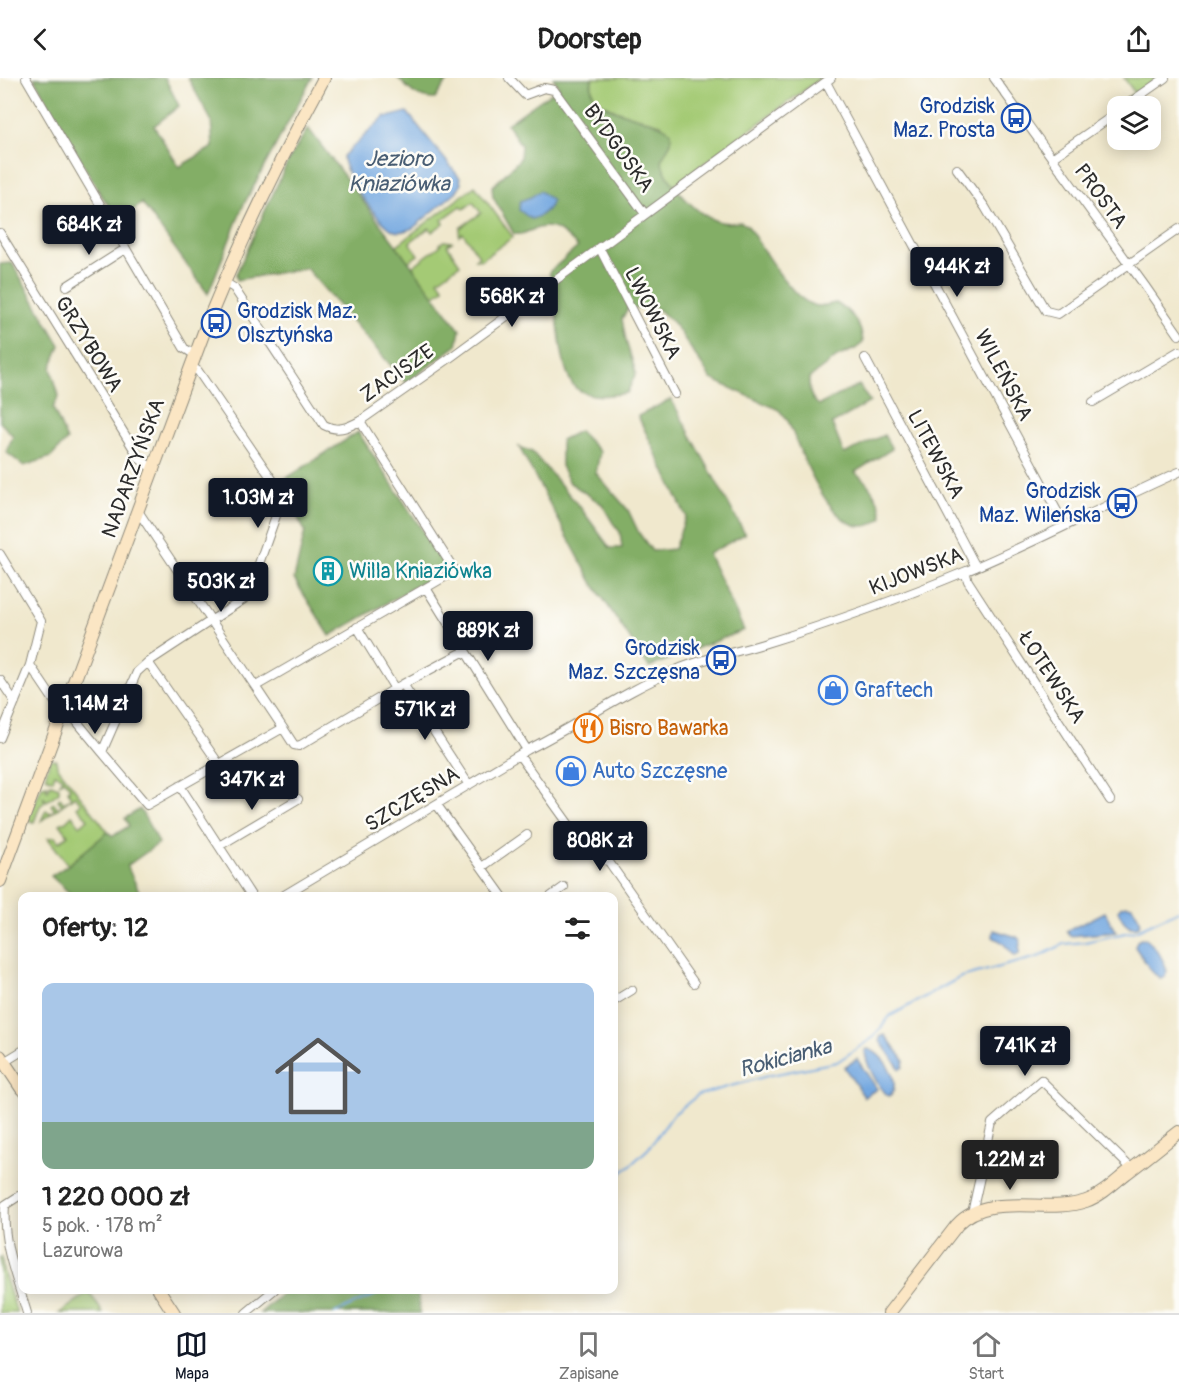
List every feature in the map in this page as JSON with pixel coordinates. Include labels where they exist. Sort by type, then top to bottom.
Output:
[{"type":"street","points":[[26,78],[198,371],[270,477],[279,502],[276,517],[247,594],[239,604],[148,662],[137,672],[102,752]]},
{"type":"street","name":"NADARZYŃSKA","points":[[0,881],[224,282],[281,159],[324,78]]},
{"type":"street","name":"BYDGOSKA","points":[[509,78],[525,96],[544,88],[554,90],[645,214]]},
{"type":"street","name":"PROSTA","points":[[994,78],[1179,335]]},
{"type":"street","points":[[1139,96],[1165,78]]},
{"type":"street","name":"ZACISZE","points":[[224,282],[234,288],[324,425],[340,429],[360,421],[447,360],[829,80]]},
{"type":"street","name":"WILEŃSKA","points":[[829,80],[1065,526]]},
{"type":"street","points":[[1052,158],[1107,120]]},
{"type":"street","points":[[957,169],[985,207],[1046,311],[1058,314],[1179,229]]},
{"type":"street","name":"GRZYBOWA","points":[[0,233],[140,459],[153,469]]},
{"type":"street","name":"LWOWSKA","points":[[599,247],[675,394]]},
{"type":"street","points":[[67,286],[125,249]]},
{"type":"street","points":[[1093,402],[1179,351]]},
{"type":"street","name":"LITEWSKA","points":[[865,358],[976,567]]},
{"type":"street","points":[[256,686],[456,571],[360,421]]},
{"type":"street","name":"KIJOWSKA","points":[[656,679],[713,657],[760,645],[862,611],[965,572],[1179,472]]},
{"type":"street","points":[[138,511],[294,745],[299,746],[403,684],[465,651]]},
{"type":"street","points":[[0,554],[41,621],[30,665],[0,738]]},
{"type":"street","name":"ŁOTEWSKA","points":[[965,572],[968,581],[1110,800]]},
{"type":"street","points":[[426,588],[523,752],[585,847],[609,862],[694,983]]},
{"type":"street","points":[[357,627],[395,689]]},
{"type":"street","points":[[148,662],[219,764]]},
{"type":"street","points":[[30,665],[63,714],[74,718],[147,805],[283,728]]},
{"type":"street","name":"SZCZĘSNA","points":[[289,892],[523,752],[569,729],[656,679]]},
{"type":"street","points":[[0,680],[15,702]]},
{"type":"street","points":[[403,684],[469,785]]},
{"type":"street","points":[[180,786],[249,892]]},
{"type":"street","points":[[219,846],[298,798]]},
{"type":"street","points":[[437,805],[500,892]]},
{"type":"street","points":[[482,867],[527,835]]},
{"type":"street","points":[[557,892],[564,887]]},
{"type":"street","points":[[618,999],[632,990]]},
{"type":"street","points":[[18,1053],[2,1059],[18,1083]]},
{"type":"street","points":[[972,1213],[992,1123],[1041,1080],[1132,1169]]},
{"type":"street","points":[[889,1313],[957,1226],[972,1213],[998,1206],[1061,1205],[1085,1201],[1097,1196],[1179,1132]]},
{"type":"street","points":[[18,1195],[2,1200],[4,1235],[18,1282]]},
{"type":"street","points":[[21,1294],[27,1313]]},
{"type":"street","points":[[162,1294],[174,1313]]},
{"type":"street","points":[[246,1313],[269,1294]]},
{"type":"green space","points":[[34,78],[165,78],[179,106],[154,126],[179,167],[213,147],[211,120],[188,78],[312,78],[243,206],[208,294],[142,203],[120,221],[99,192]]},
{"type":"green space","points":[[398,78],[454,78],[445,84],[435,99],[429,99],[410,90]]},
{"type":"green space","points":[[553,78],[592,78],[594,95],[605,106],[654,123],[671,132],[671,142],[661,160],[675,187],[683,196],[708,217],[723,223],[741,222],[748,226],[779,273],[799,296],[818,306],[836,303],[855,319],[861,330],[863,343],[837,357],[809,378],[810,389],[811,396],[819,405],[859,385],[870,402],[832,424],[844,454],[884,435],[892,449],[855,472],[873,492],[880,505],[882,518],[865,526],[850,523],[835,511],[822,494],[788,421],[779,410],[711,379],[670,319],[654,307],[628,308],[622,319],[636,373],[627,393],[602,396],[589,394],[577,389],[570,381],[562,352],[549,272],[578,247],[563,233],[552,228],[539,228],[523,234],[514,234],[493,197],[492,187],[520,159],[521,145],[507,124],[559,87]]},
{"type":"green space","points":[[592,78],[821,78],[674,185],[664,173],[661,160],[671,142],[661,124],[628,115],[604,104],[593,93]]},
{"type":"green space","points":[[1124,78],[1159,78],[1129,96],[1134,92]]},
{"type":"green space","points":[[308,128],[460,330],[457,345],[406,383],[306,268],[237,280],[236,274],[288,161]]},
{"type":"green space","points":[[475,186],[513,237],[481,260],[475,259],[479,256],[463,233],[459,236],[460,228],[481,213],[473,202],[464,209],[461,206],[442,220],[444,223],[432,232],[429,228],[410,242],[418,255],[408,262],[396,246]]},
{"type":"green space","points":[[444,241],[452,242],[447,245],[460,264],[438,280],[444,288],[434,296],[412,267]]},
{"type":"green space","points":[[12,263],[60,345],[51,368],[59,396],[53,408],[67,440],[51,457],[24,466],[6,452],[13,436],[0,422],[0,264]]},
{"type":"green space","points":[[671,399],[745,534],[708,554],[744,630],[649,667],[592,582],[519,447],[532,452],[580,507],[610,548],[622,548],[620,532],[602,504],[570,483],[561,466],[561,440],[579,431],[600,452],[596,473],[628,510],[639,533],[652,551],[674,549],[686,516],[638,416]]},
{"type":"green space","points":[[358,432],[447,568],[330,636],[294,579],[305,531],[279,483]]},
{"type":"green space","points":[[50,759],[56,760],[57,766],[108,832],[68,865],[48,838],[55,837],[59,842],[68,835],[60,824],[72,815],[80,826],[88,819],[77,807],[81,803],[75,796],[41,821],[46,810],[50,813],[55,810],[51,805],[54,803],[58,808],[62,805],[58,800],[60,798],[64,803],[71,798],[68,790],[70,788],[64,780],[60,783],[62,777],[55,774],[53,780],[46,777]]},
{"type":"green space","points":[[51,784],[59,787],[59,792],[47,801],[43,797],[45,802],[40,806],[34,822],[28,820],[42,786],[48,785],[46,789],[48,790]]},
{"type":"green space","points":[[140,809],[159,843],[127,866],[140,892],[69,892],[51,876],[108,832],[113,836],[129,826],[125,818]]},
{"type":"green space","points":[[0,1257],[2,1257],[3,1270],[17,1313],[0,1313]]},
{"type":"green space","points":[[86,1294],[90,1294],[103,1313],[60,1313]]},
{"type":"green space","points":[[282,1294],[418,1294],[420,1313],[260,1313]]},
{"type":"water","name":"Jezioro Kniaziówka","points":[[407,112],[460,178],[461,184],[456,192],[413,228],[397,232],[380,219],[363,198],[348,174],[343,156],[385,116]]},
{"type":"water","points":[[540,191],[552,201],[544,213],[531,219],[519,210],[520,201]]},
{"type":"water","points":[[1127,905],[1132,906],[1140,920],[1139,926],[1129,926],[1121,917],[1118,910]]},
{"type":"water","points":[[1105,912],[1116,932],[1070,936],[1067,931]]},
{"type":"water","points":[[994,930],[1017,937],[1020,940],[1019,954],[1015,956],[1002,942],[993,937]]},
{"type":"water","points":[[1146,939],[1164,961],[1167,971],[1164,977],[1160,978],[1152,972],[1135,947],[1137,941]]},
{"type":"water","points":[[885,1035],[904,1060],[903,1067],[900,1069],[880,1041],[880,1037]]},
{"type":"water","points":[[868,1049],[885,1061],[889,1068],[894,1082],[891,1095],[888,1096],[876,1081],[867,1062],[865,1050]]},
{"type":"water","points":[[857,1059],[877,1089],[864,1097],[844,1067]]},
{"type":"waterway","name":"Rokicianka","points":[[618,1176],[648,1149],[674,1114],[698,1095],[771,1075],[837,1062],[874,1037],[890,1016],[961,977],[1038,957],[1064,944],[1085,942],[1135,931],[1179,911]]},
{"type":"waterway","name":"Rokicianka","points":[[335,1313],[377,1294]]},
{"type":"place","name":"Grodzisk Maz. Prosta","points":[[1016,118]]},
{"type":"place","name":"Grodzisk Maz. Olsztyńska","points":[[216,323]]},
{"type":"place","name":"Grodzisk Maz. Wileńska","points":[[1122,503]]},
{"type":"place","name":"Willa Kniaziówka","points":[[328,571]]},
{"type":"place","name":"Grodzisk Maz. Szczęsna","points":[[721,660]]},
{"type":"place","name":"Graftech","points":[[833,690]]},
{"type":"place","name":"Bisro Bawarka","points":[[588,728]]},
{"type":"place","name":"Auto Szczęsne","points":[[571,771]]}]
